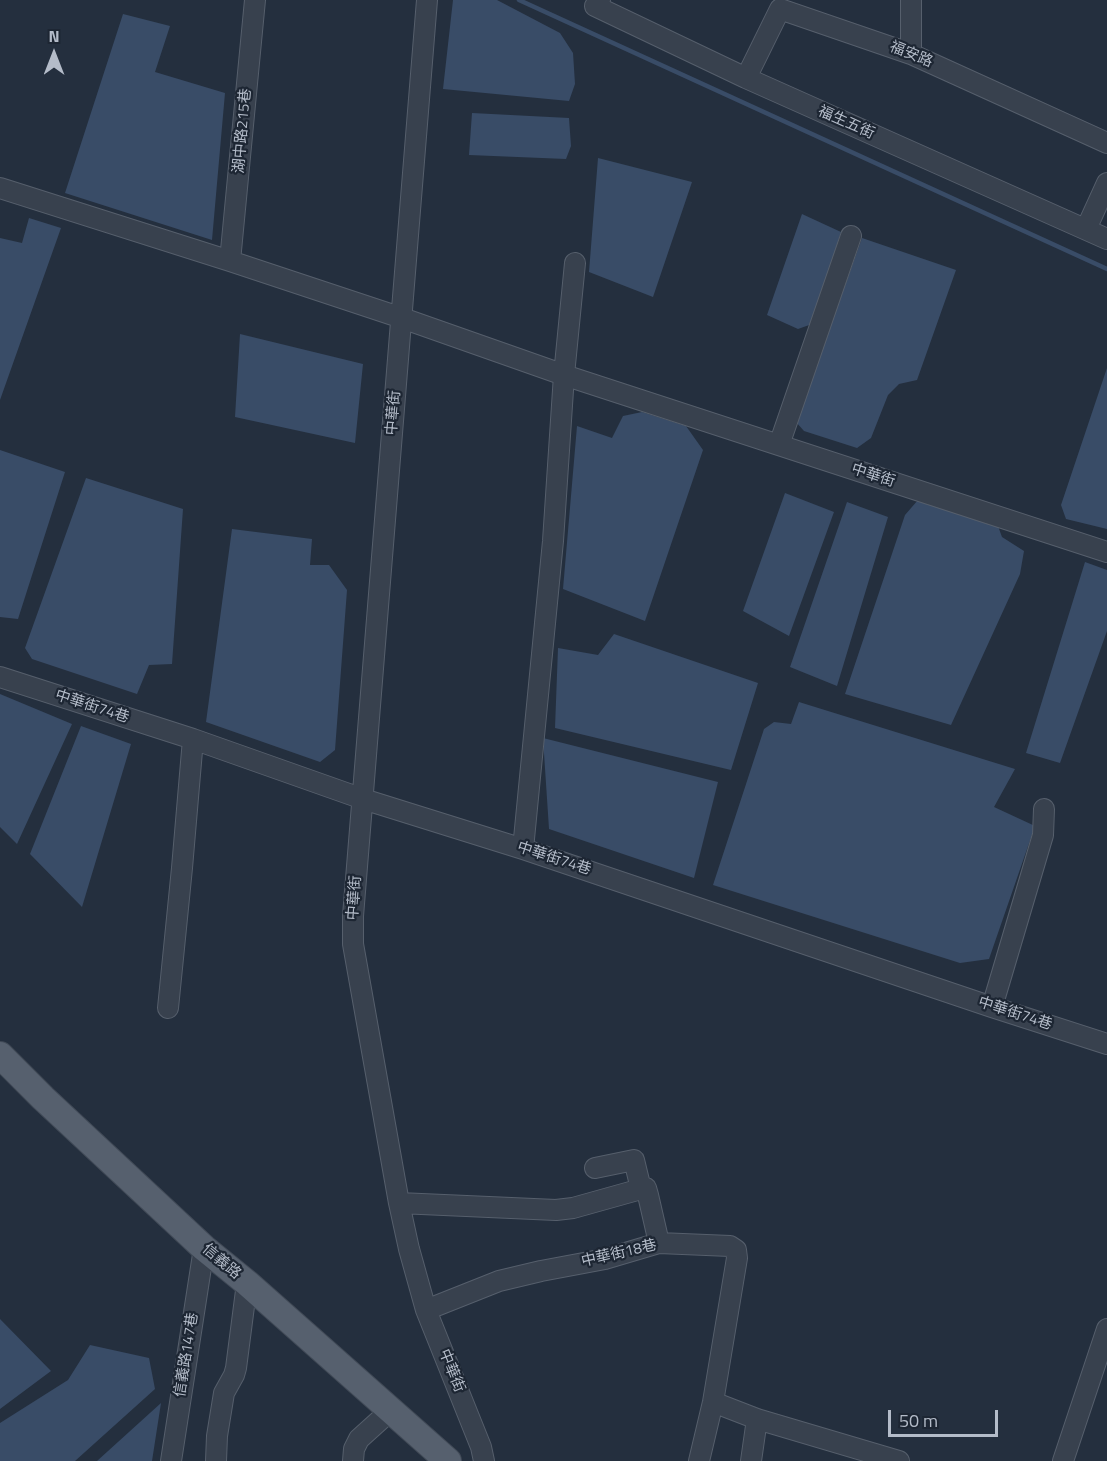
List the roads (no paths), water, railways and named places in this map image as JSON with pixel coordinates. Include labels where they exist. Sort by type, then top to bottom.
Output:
[{"type":"main road","name":"信義路","points":[[0,1055],[204,1248],[247,1283],[448,1461]]},
{"type":"street","name":"湖中路215巷","points":[[230,261],[255,0]]},
{"type":"street","name":"中華街","points":[[427,0],[353,916],[353,944],[409,1249],[426,1310],[481,1447],[484,1461]]},
{"type":"street","name":"福生五街","points":[[600,0],[595,6],[746,78],[1107,239]]},
{"type":"street","points":[[911,0],[911,54]]},
{"type":"street","name":"福安路","points":[[746,78],[780,9],[911,54],[1107,143]]},
{"type":"street","points":[[1086,229],[1107,183]]},
{"type":"street","name":"中華街","points":[[0,188],[230,261],[564,375],[1107,552]]},
{"type":"street","points":[[779,445],[851,236]]},
{"type":"street","points":[[523,849],[553,541],[564,375],[575,263]]},
{"type":"street","name":"中華街74巷","points":[[0,677],[193,739],[363,799],[523,849],[1107,1044]]},
{"type":"street","points":[[168,1008],[193,739]]},
{"type":"street","points":[[992,1007],[1042,836],[1044,809]]},
{"type":"street","points":[[595,1168],[634,1160],[641,1189]]},
{"type":"street","points":[[399,1203],[556,1210],[573,1208],[646,1188],[659,1243]]},
{"type":"street","name":"中華街18巷","points":[[426,1310],[499,1281],[605,1259],[659,1243],[730,1246],[736,1250],[737,1258],[713,1402],[699,1461]]},
{"type":"street","name":"信義路147巷","points":[[171,1461],[204,1248]]},
{"type":"street","points":[[216,1461],[224,1393],[237,1368],[247,1283]]},
{"type":"street","points":[[1063,1461],[1107,1329]]},
{"type":"street","points":[[713,1402],[757,1419],[899,1461]]},
{"type":"street","points":[[353,1461],[354,1449],[359,1439],[390,1411]]},
{"type":"street","points":[[751,1461],[757,1419]]},
{"type":"water","points":[[453,0],[497,0],[560,33],[573,53],[575,84],[569,101],[443,89]]},
{"type":"water","points":[[123,14],[170,26],[155,72],[225,93],[212,240],[65,193]]},
{"type":"water","points":[[472,113],[569,118],[571,146],[566,159],[469,155]]},
{"type":"water","points":[[598,158],[692,182],[653,297],[589,272]]},
{"type":"water","points":[[802,214],[841,232],[812,324],[798,329],[767,315]]},
{"type":"water","points":[[29,218],[61,228],[0,400],[0,238],[22,243]]},
{"type":"water","points":[[862,238],[956,270],[917,380],[899,384],[888,395],[871,438],[857,448],[804,431],[796,422]]},
{"type":"water","points":[[240,334],[363,364],[355,443],[235,417]]},
{"type":"water","points":[[1107,368],[1107,529],[1066,519],[1061,505]]},
{"type":"water","points":[[642,412],[686,426],[703,450],[645,621],[563,589],[577,426],[612,438],[623,416]]},
{"type":"water","points":[[0,450],[65,472],[18,619],[0,617]]},
{"type":"water","points":[[86,478],[183,509],[172,664],[149,665],[137,694],[32,659],[25,648]]},
{"type":"water","points":[[785,493],[834,512],[789,636],[743,611]]},
{"type":"water","points":[[918,500],[998,526],[1002,537],[1024,551],[1020,574],[951,725],[845,694],[905,515]]},
{"type":"water","points":[[847,502],[888,517],[837,686],[790,667]]},
{"type":"water","points":[[232,529],[312,539],[310,565],[329,565],[347,590],[335,750],[320,762],[206,722]]},
{"type":"water","points":[[1085,562],[1107,570],[1107,631],[1060,763],[1026,753]]},
{"type":"water","points":[[614,634],[758,683],[731,770],[555,728],[558,648],[598,655]]},
{"type":"water","points":[[0,694],[72,724],[17,844],[0,827]]},
{"type":"water","points":[[799,702],[1015,769],[994,807],[1035,826],[989,959],[960,963],[713,885],[764,729],[774,722],[791,724]]},
{"type":"water","points":[[81,726],[131,744],[82,907],[30,854]]},
{"type":"water","points":[[543,738],[718,782],[694,878],[549,829]]},
{"type":"water","points":[[0,1319],[51,1371],[0,1409]]},
{"type":"water","points":[[90,1345],[149,1358],[155,1389],[75,1461],[0,1461],[0,1423],[68,1380]]},
{"type":"water","points":[[161,1403],[152,1461],[97,1461]]},
{"type":"waterway","points":[[519,0],[1107,269]]}]
